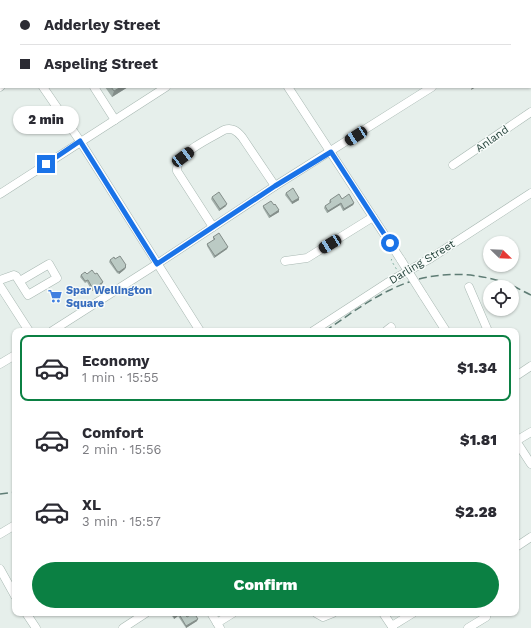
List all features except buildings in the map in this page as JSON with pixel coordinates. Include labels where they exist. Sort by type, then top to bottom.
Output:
[{"type":"street","points":[[44,88],[80,141],[197,328]]},
{"type":"street","points":[[95,88],[115,120]]},
{"type":"street","points":[[0,194],[80,141],[164,88]]},
{"type":"street","points":[[289,88],[444,328]]},
{"type":"street","points":[[57,328],[275,186],[430,88]]},
{"type":"street","name":"Anland","points":[[453,165],[531,112]]},
{"type":"street","points":[[213,227],[177,171],[179,162],[192,150],[228,128],[235,130],[242,137],[275,186]]},
{"type":"street","name":"Darling Street","points":[[318,328],[387,283],[431,258],[531,193]]},
{"type":"street","points":[[285,261],[307,258],[373,217]]},
{"type":"street","points":[[0,280],[14,275],[20,282]]},
{"type":"street","points":[[0,286],[4,299],[27,328]]},
{"type":"street","points":[[469,287],[487,328]]},
{"type":"street","points":[[0,364],[12,356]]},
{"type":"street","points":[[519,374],[531,366]]},
{"type":"street","points":[[519,439],[531,432]]},
{"type":"street","points":[[519,445],[529,458]]},
{"type":"street","points":[[0,534],[12,527]]},
{"type":"street","points":[[519,545],[531,537]]},
{"type":"street","points":[[0,570],[12,591]]},
{"type":"street","points":[[31,616],[36,628]]},
{"type":"street","points":[[123,628],[141,616]]},
{"type":"street","points":[[213,616],[218,626],[230,616]]},
{"type":"street","points":[[385,616],[393,627],[409,616]]},
{"type":"street","points":[[468,628],[486,617]]},
{"type":"path","points":[[391,261],[398,272]]},
{"type":"railway","points":[[329,328],[381,294],[403,284],[431,276],[460,275],[489,278],[507,283],[531,295]]},
{"type":"railway","points":[[0,494],[12,492]]},
{"type":"place","name":"Spar Wellington Square","points":[[55,296]]},
{"type":"route","points":[[46,164],[80,141],[157,264],[275,186],[331,152],[342,172],[390,243]]}]
